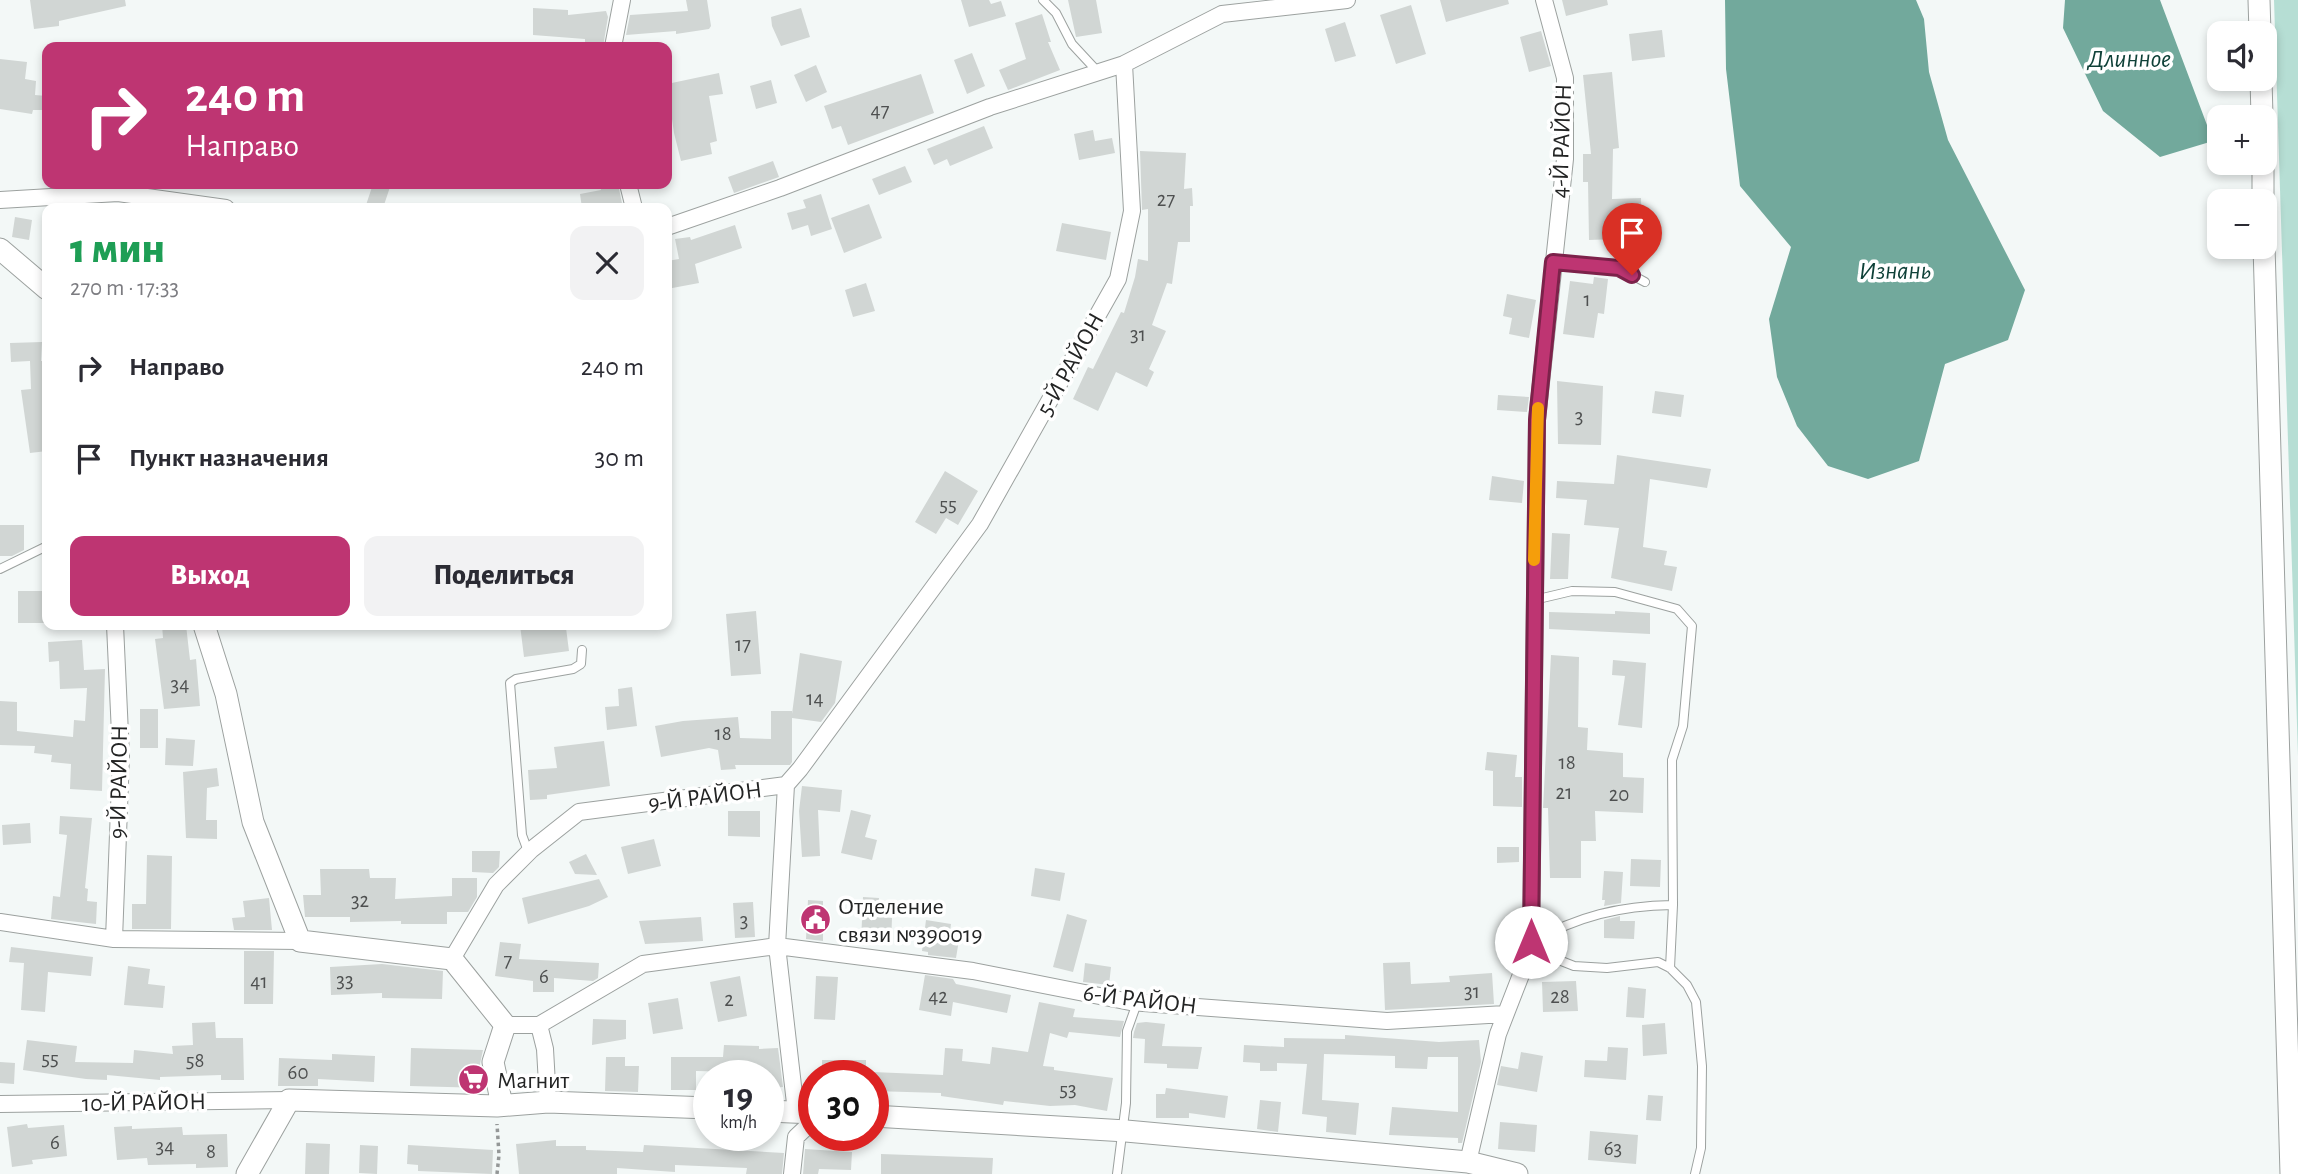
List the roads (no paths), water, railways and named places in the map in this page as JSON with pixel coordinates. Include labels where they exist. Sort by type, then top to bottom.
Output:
[{"type":"street","points":[[614,42],[622,0]]},
{"type":"street","points":[[672,225],[780,188],[990,107],[1124,64],[1222,7],[1347,0]]},
{"type":"street","name":"4-Й РАЙОН","points":[[1544,0],[1565,78],[1565,159],[1553,262]]},
{"type":"street","points":[[2259,0],[2260,21]]},
{"type":"street","name":"5-Й РАЙОН","points":[[904,629],[980,524],[1118,279],[1132,211],[1124,64]]},
{"type":"street","points":[[0,200],[118,193],[190,203]]},
{"type":"street","points":[[113,203],[118,193]]},
{"type":"street","points":[[0,249],[42,285]]},
{"type":"street","points":[[2264,259],[2291,1174]]},
{"type":"street","points":[[1474,1167],[1505,1014],[1531,945],[1537,420],[1553,262]]},
{"type":"street","name":"9-Й РАЙОН","points":[[452,958],[496,885],[528,854],[579,812],[786,785],[904,629]]},
{"type":"street","name":"9-Й РАЙОН","points":[[114,939],[121,756],[116,630]]},
{"type":"street","points":[[206,630],[226,694],[253,822],[300,941]]},
{"type":"street","points":[[786,785],[777,946],[798,1060]]},
{"type":"street","points":[[0,922],[114,939],[300,941],[452,958],[505,1025]]},
{"type":"street","name":"6-Й РАЙОН","points":[[539,1025],[642,964],[777,946],[973,971],[1137,1003],[1387,1021],[1505,1014]]},
{"type":"street","points":[[505,1025],[539,1025],[545,1049],[548,1102]]},
{"type":"street","points":[[499,1106],[493,1062],[505,1025]]},
{"type":"street","points":[[247,1174],[289,1100],[499,1106],[548,1102],[693,1107]]},
{"type":"street","name":"10-Й РАЙОН","points":[[0,1104],[289,1100]]},
{"type":"street","points":[[889,1117],[1124,1130],[1474,1167],[1517,1174]]},
{"type":"street","points":[[792,1174],[798,1133]]},
{"type":"lane","points":[[1043,0],[1055,13],[1072,44],[1098,72]]},
{"type":"lane","points":[[1553,262],[1619,268],[1645,282]]},
{"type":"lane","points":[[0,569],[42,548]]},
{"type":"lane","points":[[1533,601],[1572,591],[1615,592],[1677,609],[1692,626],[1683,726],[1672,760],[1673,905],[1670,968]]},
{"type":"lane","points":[[528,854],[522,835],[510,683],[516,679],[573,670],[581,664],[582,650]]},
{"type":"lane","points":[[1531,945],[1569,923],[1605,911],[1673,905]]},
{"type":"lane","points":[[1531,945],[1574,966],[1607,968],[1658,962],[1670,968],[1687,985],[1696,1002],[1702,1066],[1701,1148],[1695,1174]]},
{"type":"lane","points":[[1117,1174],[1124,1130],[1127,1031],[1137,1003]]},
{"type":"water","name":"Изнань","points":[[1725,0],[1916,0],[1924,19],[1929,72],[1948,140],[2025,290],[2008,340],[1945,364],[1919,461],[1868,479],[1828,466],[1797,426],[1777,377],[1769,319],[1791,247],[1740,186],[1726,69]]},
{"type":"water","name":"Длинное","points":[[2065,0],[2160,0],[2207,125],[2207,143],[2160,157],[2103,111],[2063,28]]},
{"type":"place","name":"Отделение связи №390019","points":[[815,920]]},
{"type":"place","name":"Магнит","points":[[474,1080]]}]
